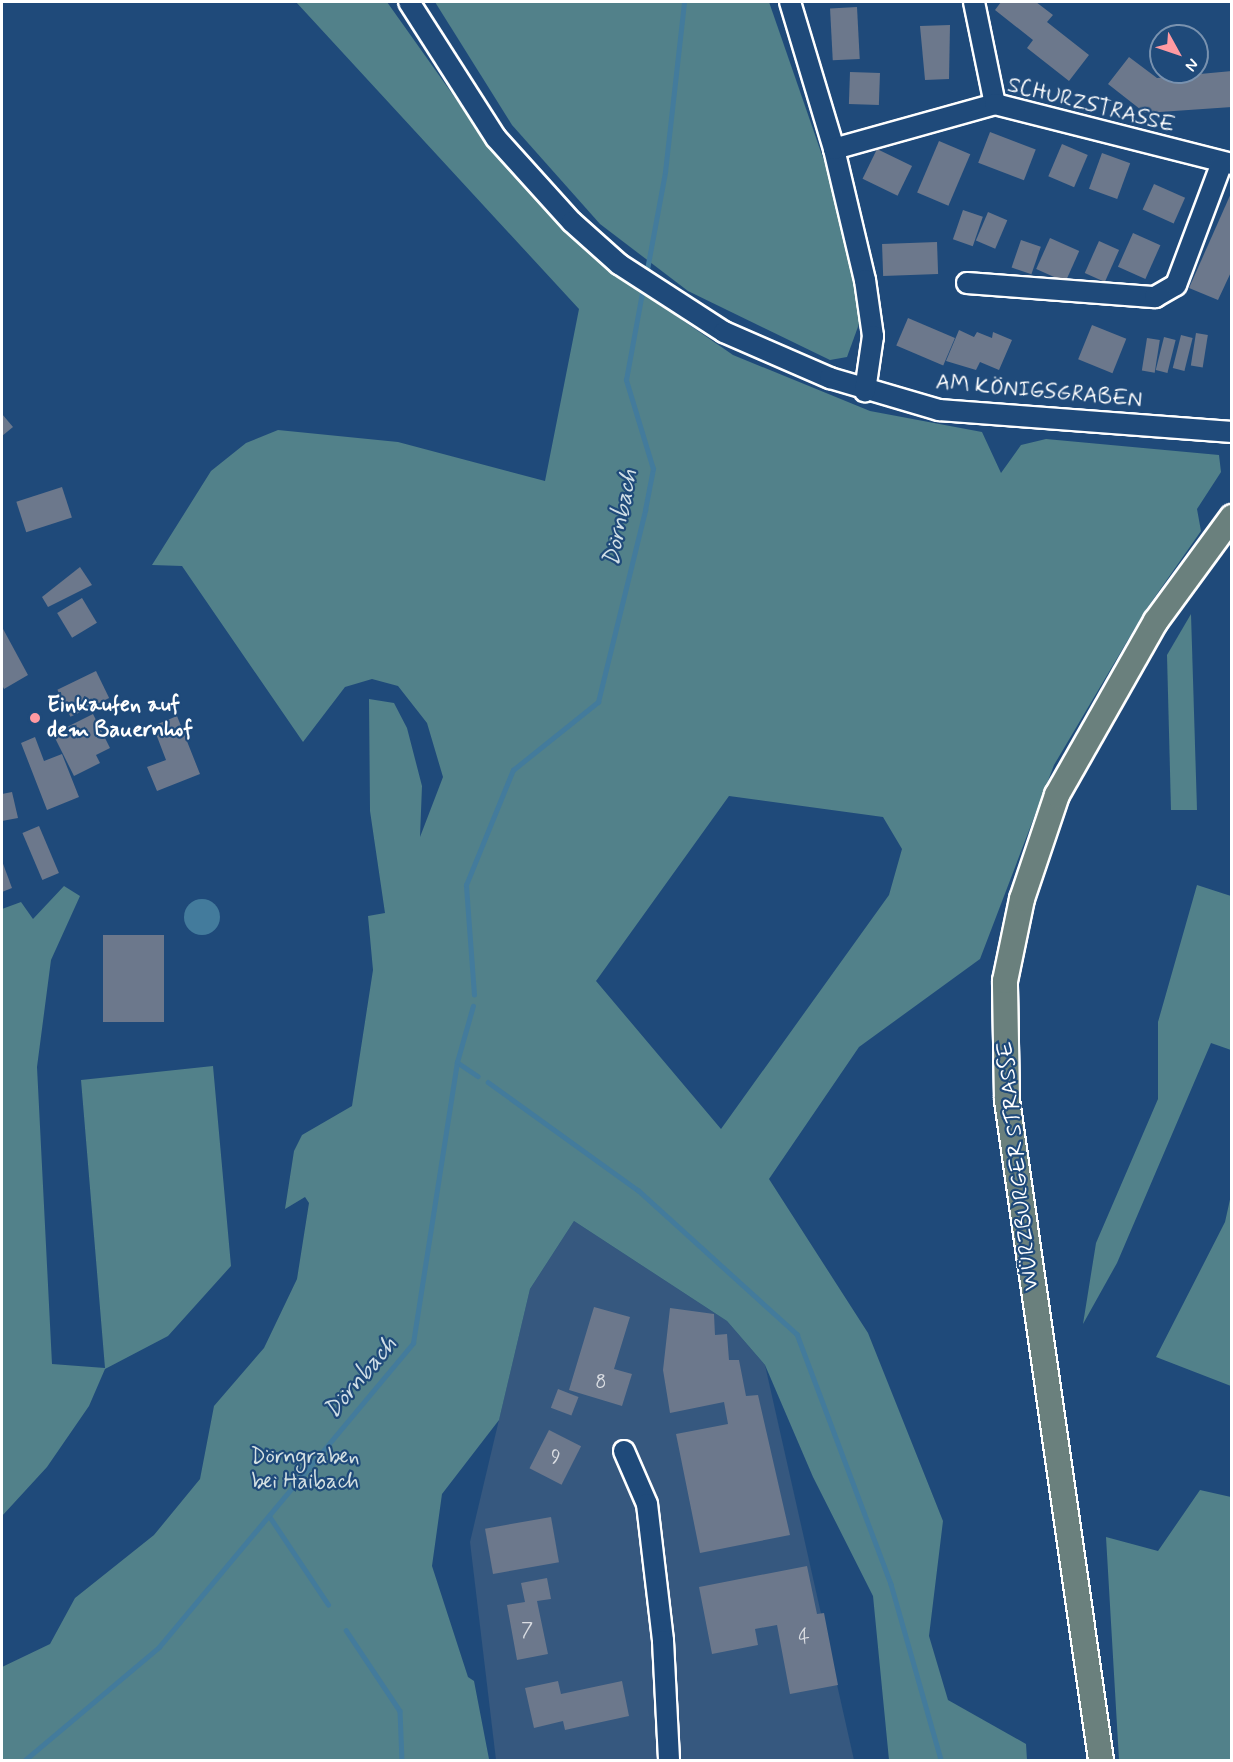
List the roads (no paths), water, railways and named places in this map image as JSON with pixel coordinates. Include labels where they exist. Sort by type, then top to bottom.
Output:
[{"type":"main road","name":"WÜRZBURGER STRASSE","points":[[1101,1761],[1007,1100],[1005,981],[1022,899],[1057,795],[1156,621],[1232,517]]},
{"type":"street","name":"AM KÖNIGSGRABEN","points":[[409,2],[496,138],[572,222],[619,264],[681,308],[783,360],[865,391],[939,410],[1223,431],[1232,441]]},
{"type":"street","points":[[790,2],[834,149],[873,336],[865,391]]},
{"type":"street","points":[[974,2],[995,104]]},
{"type":"street","name":"SCHURZSTRASSE","points":[[834,149],[995,104],[1226,164]]},
{"type":"street","points":[[967,283],[1155,297],[1176,285],[1226,164]]},
{"type":"street","points":[[624,1451],[647,1504],[663,1641],[669,1761]]},
{"type":"waterway","name":"Dörnbach","points":[[646,275],[665,172],[684,2]]},
{"type":"waterway","name":"Dörnbach","points":[[474,995],[466,885],[513,770],[598,702],[645,510],[653,469],[626,380],[643,287]]},
{"type":"waterway","name":"Dörnbach","points":[[25,1760],[159,1647],[413,1343],[457,1062],[473,1006]]},
{"type":"waterway","points":[[457,1062],[478,1076]]},
{"type":"waterway","points":[[488,1082],[638,1190],[797,1334],[891,1584],[941,1760]]},
{"type":"waterway","points":[[270,1517],[328,1604]]},
{"type":"waterway","points":[[346,1630],[400,1711],[402,1760]]},
{"type":"place","name":"Einkaufen auf dem Bauernhof","points":[[35,718]]},
{"type":"park label","name":"Dörngraben bei Haibach","points":[[305,1470]]}]
